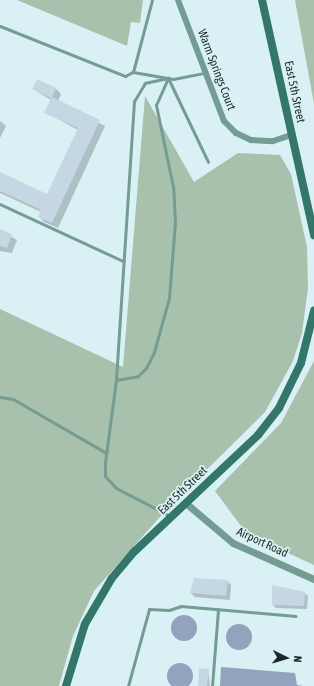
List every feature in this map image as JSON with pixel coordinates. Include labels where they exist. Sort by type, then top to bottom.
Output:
[{"type":"main road","name":"East 5th Street","points":[[262,0],[314,235]]},
{"type":"main road","name":"East 5th Street","points":[[66,686],[76,647],[96,602],[120,568],[188,505],[258,435],[279,408],[307,348],[314,311]]},
{"type":"street","name":"Warm Springs Court","points":[[178,0],[219,114],[236,133],[266,142],[291,135]]},
{"type":"street","name":"Airport Road","points":[[188,505],[233,543],[314,579]]},
{"type":"lane","points":[[133,72],[152,0]]},
{"type":"lane","points":[[0,26],[117,75],[133,72],[168,78]]},
{"type":"lane","points":[[174,517],[116,488],[105,476],[106,452],[116,380],[134,102],[145,83],[204,73]]},
{"type":"lane","points":[[168,78],[208,162]]},
{"type":"lane","points":[[116,380],[138,376],[146,368],[154,352],[169,298],[175,221],[173,187],[156,105],[168,78]]},
{"type":"lane","points":[[0,204],[123,261]]},
{"type":"lane","points":[[0,397],[12,399],[106,452]]},
{"type":"lane","points":[[128,686],[149,609],[169,610],[181,606],[296,616]]},
{"type":"lane","points":[[212,686],[218,609]]},
{"type":"green space","points":[[17,0],[143,0],[140,23],[131,22],[127,46]]},
{"type":"green space","points":[[295,0],[314,0],[314,104]]},
{"type":"green space","points":[[145,96],[194,182],[238,153],[280,155],[291,174],[307,247],[308,288],[302,333],[293,361],[265,412],[167,509],[94,591],[73,636],[59,686],[0,686],[0,309],[123,367]]},
{"type":"green space","points":[[314,361],[314,565],[247,534],[215,491],[281,423]]},
{"type":"water","points":[[184,615],[193,619],[197,628],[193,637],[184,641],[175,637],[171,628],[175,619]]},
{"type":"water","points":[[239,624],[248,628],[252,637],[248,646],[239,650],[230,646],[226,637],[230,628]]},
{"type":"water","points":[[180,663],[189,667],[193,676],[189,685],[180,689],[171,685],[167,676],[171,667]]},
{"type":"water","points":[[221,667],[295,673],[297,685],[303,686],[220,686]]},
{"type":"building","points":[[37,79],[56,88],[52,97],[100,120],[52,223],[38,217],[41,210],[0,191],[0,172],[47,194],[78,128],[44,113],[51,98],[32,89]]},
{"type":"building","points":[[0,229],[12,234],[7,248],[0,246]]},
{"type":"building","points":[[194,578],[228,580],[226,596],[190,593]]},
{"type":"building","points":[[272,585],[305,592],[304,606],[272,605]]},
{"type":"building","points":[[199,668],[209,669],[207,686],[198,686]]}]
